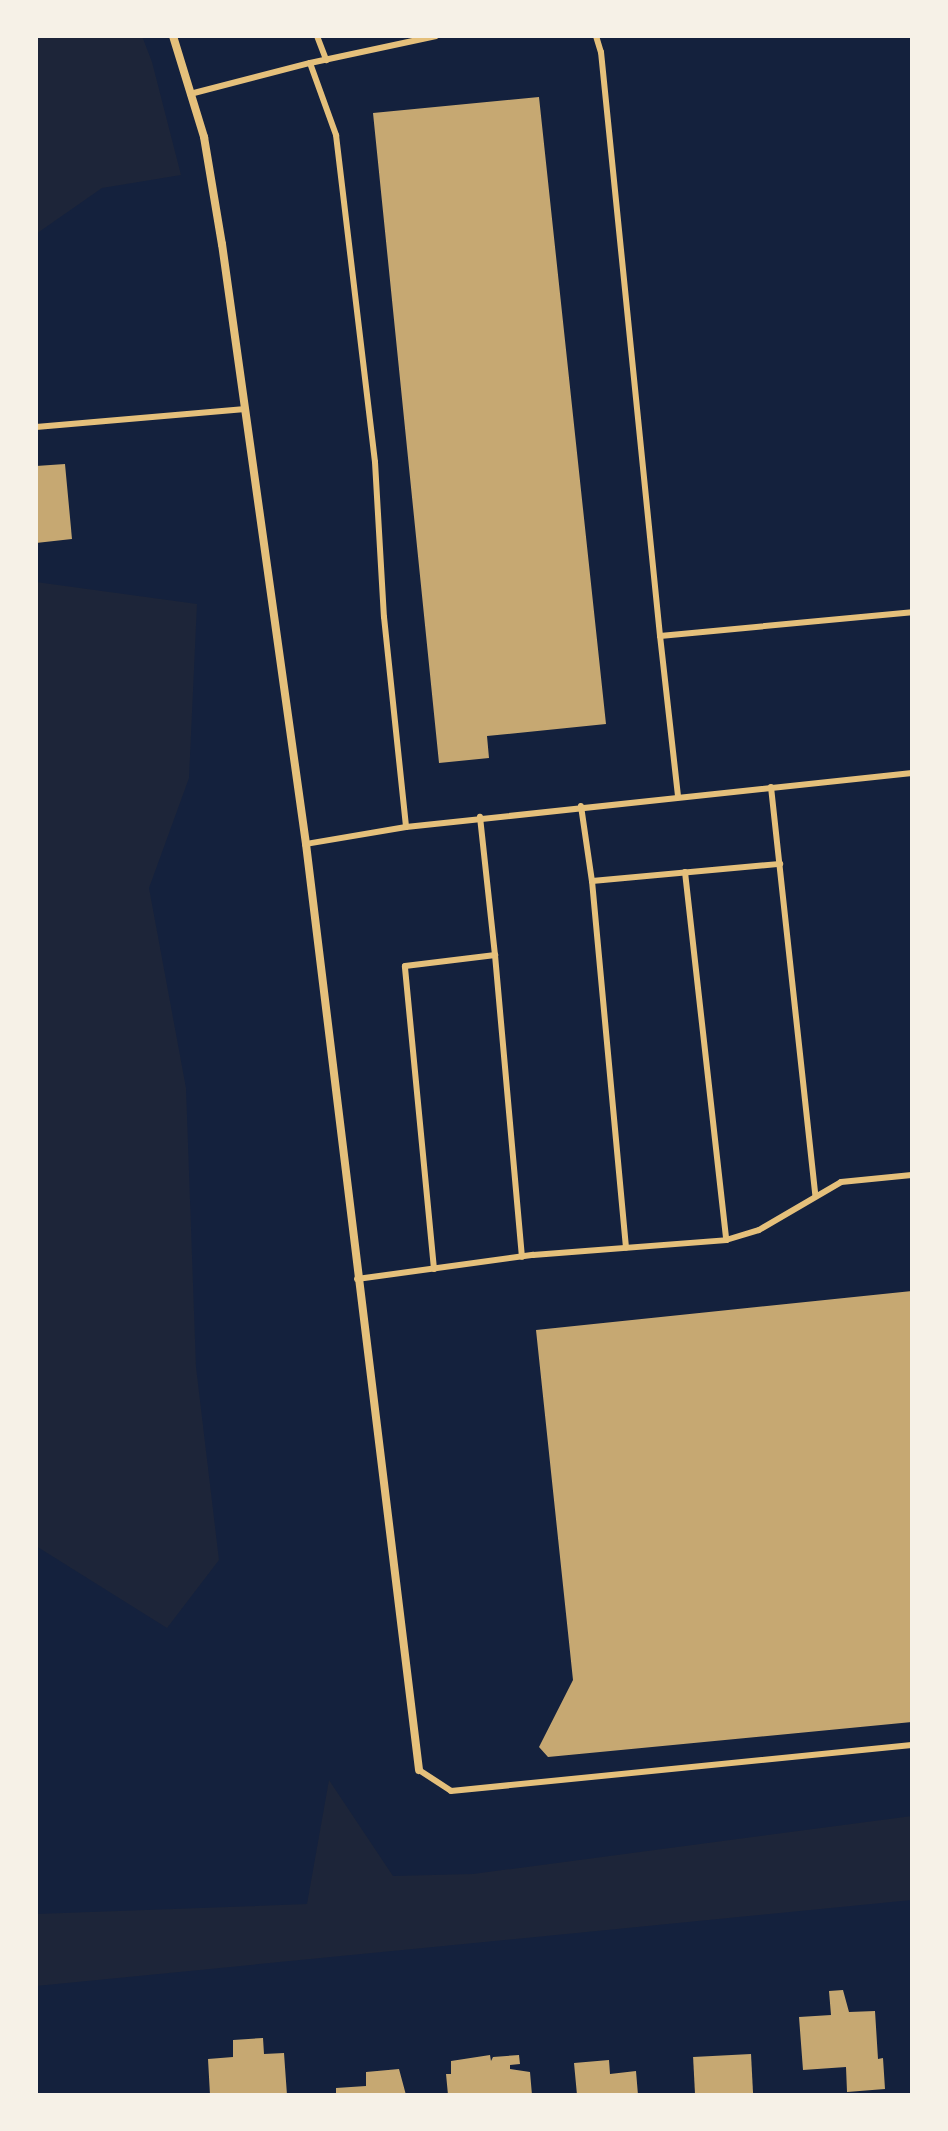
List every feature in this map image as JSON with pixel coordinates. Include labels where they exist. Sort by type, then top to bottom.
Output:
[{"type":"street","points":[[173,36],[204,137],[220,228],[306,844],[419,1770]]},
{"type":"lane","points":[[317,36],[326,60]]},
{"type":"lane","points":[[190,94],[310,63],[436,36]]},
{"type":"lane","points":[[596,36],[601,52],[678,796]]},
{"type":"lane","points":[[310,63],[336,135],[375,462],[384,617],[406,827]]},
{"type":"lane","points":[[36,427],[245,409]]},
{"type":"lane","points":[[660,636],[912,612]]},
{"type":"lane","points":[[306,844],[480,817],[912,773]]},
{"type":"lane","points":[[771,787],[815,1195]]},
{"type":"lane","points":[[581,806],[592,881],[626,1247]]},
{"type":"lane","points":[[480,817],[522,1257]]},
{"type":"lane","points":[[592,881],[780,864]]},
{"type":"lane","points":[[685,872],[726,1240]]},
{"type":"lane","points":[[434,1269],[405,966],[495,955]]},
{"type":"lane","points":[[357,1279],[522,1257],[726,1240],[759,1230],[841,1182],[912,1175]]},
{"type":"lane","points":[[419,1770],[451,1791],[912,1745]]},
{"type":"shaded area","points":[[36,36],[142,36],[152,62],[181,175],[102,188],[36,234]]},
{"type":"shaded area","points":[[36,582],[197,604],[189,778],[149,888],[186,1088],[196,1367],[219,1560],[167,1628],[36,1546]]},
{"type":"shaded area","points":[[329,1780],[393,1876],[473,1874],[912,1816],[912,1900],[36,1986],[36,1914],[307,1904]]},
{"type":"building","points":[[539,97],[606,724],[487,736],[489,758],[439,763],[373,113]]},
{"type":"building","points":[[65,464],[72,539],[36,543],[36,466]]},
{"type":"building","points":[[912,1291],[912,1722],[548,1757],[539,1747],[573,1680],[536,1330]]},
{"type":"building","points":[[843,1990],[849,2012],[875,2011],[878,2059],[883,2058],[885,2089],[847,2092],[846,2067],[803,2070],[799,2017],[831,2015],[829,1991]]},
{"type":"building","points":[[263,2038],[264,2054],[284,2053],[287,2095],[210,2095],[208,2059],[233,2057],[233,2040]]},
{"type":"building","points":[[751,2054],[753,2095],[695,2095],[693,2057]]},
{"type":"building","points":[[490,2055],[491,2061],[493,2057],[519,2055],[520,2064],[510,2065],[510,2069],[530,2072],[532,2095],[448,2095],[446,2074],[451,2074],[451,2061]]},
{"type":"building","points":[[609,2060],[610,2074],[636,2071],[638,2095],[577,2095],[574,2063]]},
{"type":"building","points":[[399,2069],[406,2095],[336,2095],[336,2088],[366,2086],[366,2072]]}]
